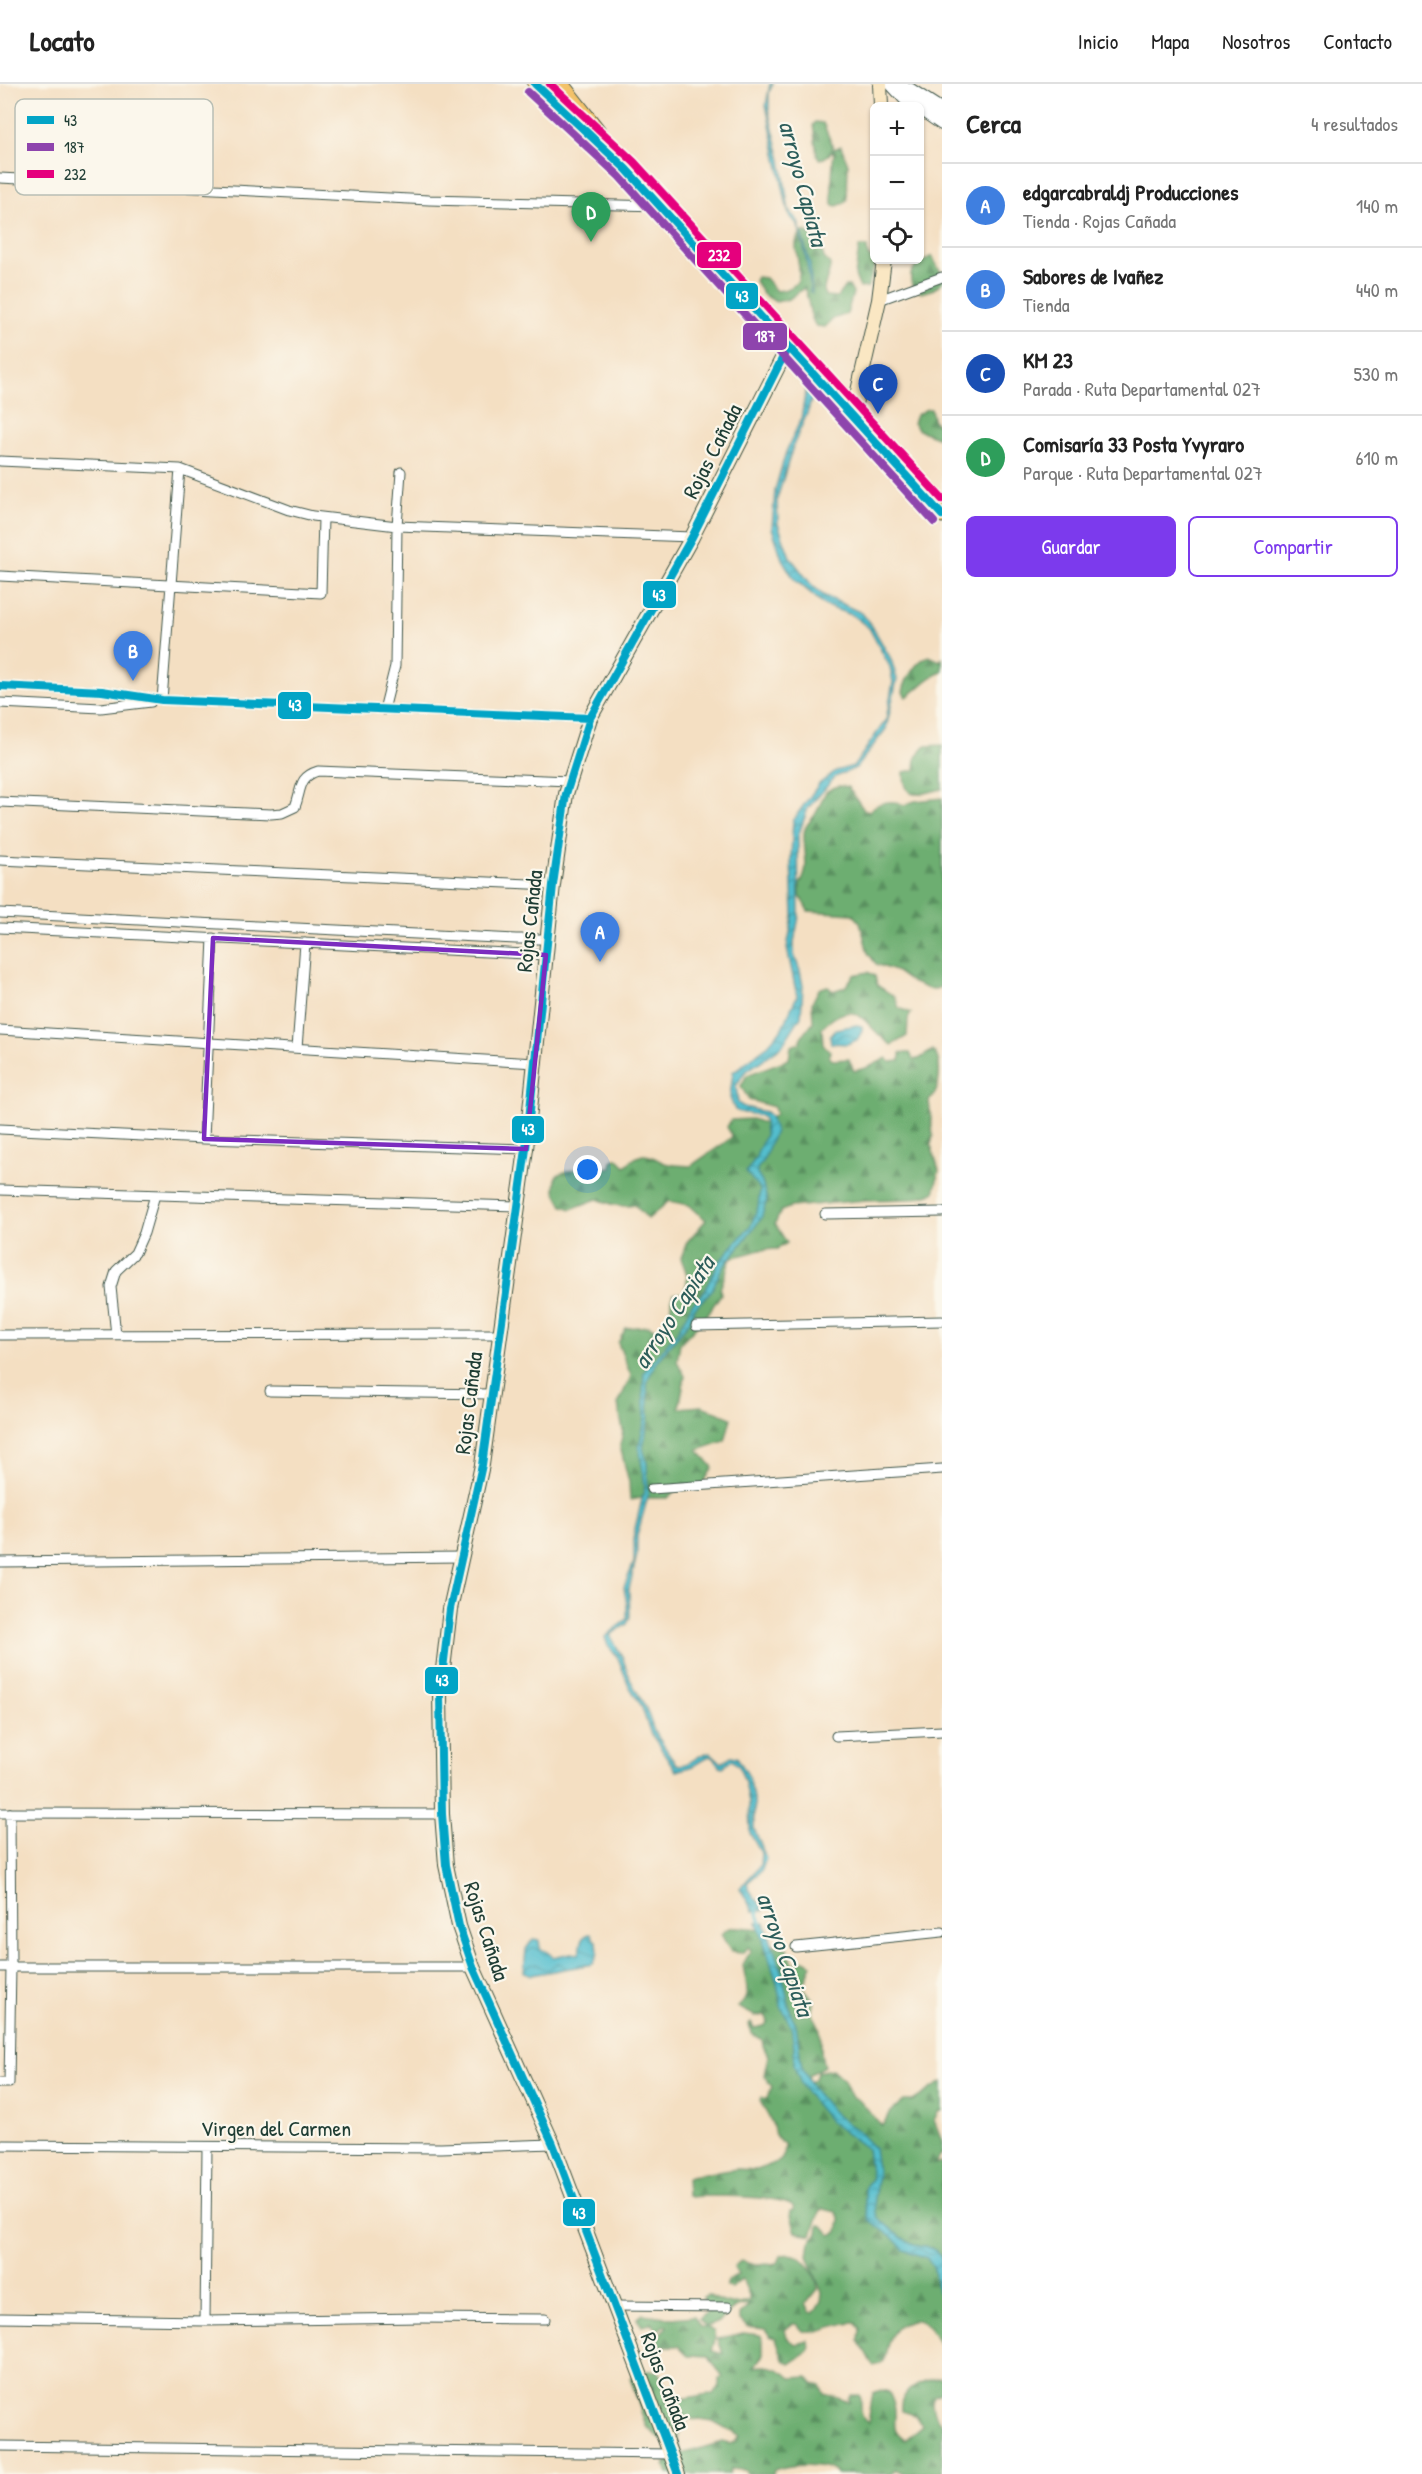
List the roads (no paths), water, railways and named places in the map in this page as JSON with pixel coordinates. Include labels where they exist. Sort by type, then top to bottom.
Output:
[{"type":"main road","points":[[535,84],[626,169],[942,515]]},
{"type":"main road","points":[[561,84],[591,120],[626,169]]},
{"type":"main road","points":[[880,84],[881,102]]},
{"type":"main road","points":[[852,417],[879,300],[884,264]]},
{"type":"main road","name":"Rojas Cañada","points":[[678,2474],[553,2144],[473,1967],[452,1899],[446,1865],[442,1814],[440,1695],[450,1609],[482,1465],[498,1334],[526,1149],[553,885],[570,781],[590,718],[692,537],[788,347]]},
{"type":"street","points":[[893,84],[909,102]]},
{"type":"street","points":[[893,84],[911,90],[942,110]]},
{"type":"street","points":[[924,112],[942,124]]},
{"type":"street","points":[[0,178],[15,179]]},
{"type":"street","points":[[213,189],[429,200],[660,206]]},
{"type":"street","points":[[879,300],[942,277]]},
{"type":"street","points":[[0,461],[180,469],[289,510],[323,518],[397,526],[692,537]]},
{"type":"street","points":[[162,700],[180,469]]},
{"type":"street","points":[[384,710],[395,666],[397,526],[401,472]]},
{"type":"street","points":[[0,576],[321,592],[323,518]]},
{"type":"street","points":[[0,686],[102,691],[162,700],[590,718]]},
{"type":"street","points":[[0,703],[100,708],[162,700]]},
{"type":"street","points":[[0,802],[271,814],[282,813],[295,807],[307,774],[318,771],[570,781]]},
{"type":"street","points":[[0,860],[553,885]]},
{"type":"street","points":[[0,913],[548,939]]},
{"type":"street","points":[[0,928],[546,955]]},
{"type":"street","points":[[204,1139],[213,938]]},
{"type":"street","points":[[297,1048],[305,943]]},
{"type":"street","points":[[0,1030],[535,1064]]},
{"type":"street","points":[[0,1129],[204,1139],[526,1149]]},
{"type":"street","points":[[0,1191],[518,1206]]},
{"type":"street","points":[[116,1335],[111,1287],[116,1271],[135,1253],[144,1233],[155,1195]]},
{"type":"street","points":[[825,1214],[942,1212]]},
{"type":"street","points":[[696,1326],[942,1321]]},
{"type":"street","points":[[0,1335],[498,1334]]},
{"type":"street","points":[[270,1391],[491,1394]]},
{"type":"street","points":[[651,1489],[942,1469]]},
{"type":"street","points":[[0,1562],[461,1557]]},
{"type":"street","points":[[836,1736],[942,1731]]},
{"type":"street","points":[[0,2083],[9,2083],[11,1967],[5,1813],[442,1814]]},
{"type":"street","points":[[796,1947],[942,1932]]},
{"type":"street","points":[[0,1967],[473,1967]]},
{"type":"street","name":"Virgen del Carmen","points":[[0,2145],[441,2148],[553,2144]]},
{"type":"street","points":[[205,2321],[207,2148]]},
{"type":"street","points":[[615,2306],[728,2307]]},
{"type":"street","points":[[0,2318],[205,2321],[545,2319]]},
{"type":"street","points":[[0,2446],[671,2454]]},
{"type":"water","points":[[770,84],[773,84],[769,92],[769,113],[781,160],[789,210],[798,221],[810,264],[812,293],[799,229],[788,212],[766,105]]},
{"type":"water","points":[[806,389],[813,394],[793,446],[777,499],[778,524],[790,557],[810,583],[823,595],[862,613],[872,626],[891,659],[897,679],[886,729],[856,768],[835,777],[808,808],[798,836],[799,916],[794,955],[803,986],[801,1016],[782,1046],[744,1073],[736,1086],[738,1103],[744,1107],[766,1112],[770,1116],[775,1131],[764,1159],[757,1169],[767,1200],[761,1219],[721,1270],[712,1290],[694,1309],[689,1322],[658,1360],[649,1377],[647,1386],[649,1416],[643,1448],[647,1463],[648,1496],[637,1536],[637,1555],[629,1589],[630,1617],[627,1624],[610,1635],[646,1708],[654,1731],[676,1764],[685,1764],[710,1752],[722,1763],[731,1756],[737,1757],[748,1775],[754,1798],[754,1828],[766,1858],[762,1870],[747,1883],[764,1911],[753,1911],[740,1888],[760,1866],[761,1853],[750,1833],[749,1802],[739,1766],[732,1760],[723,1767],[719,1766],[714,1758],[709,1756],[693,1766],[676,1771],[650,1732],[641,1705],[605,1637],[627,1619],[624,1587],[634,1562],[634,1533],[645,1486],[639,1446],[645,1418],[644,1372],[679,1329],[692,1304],[702,1295],[719,1262],[751,1225],[758,1207],[760,1189],[746,1172],[755,1159],[765,1135],[764,1119],[735,1110],[730,1098],[733,1072],[766,1047],[781,1030],[797,996],[787,948],[793,916],[791,858],[793,820],[819,784],[836,771],[856,763],[886,720],[893,682],[890,667],[869,628],[852,615],[826,606],[794,579],[782,559],[772,528],[775,490],[786,452],[801,419]]},
{"type":"water","points":[[862,1026],[862,1031],[857,1040],[847,1044],[831,1043],[830,1036],[836,1029]]},
{"type":"water","points":[[757,1922],[765,1923],[782,1973],[791,2014],[796,2024],[802,2069],[815,2091],[830,2109],[857,2130],[874,2148],[878,2175],[874,2198],[879,2219],[908,2242],[935,2249],[942,2259],[942,2302],[937,2290],[934,2269],[927,2258],[904,2250],[891,2236],[869,2220],[865,2204],[865,2187],[871,2179],[867,2149],[829,2121],[801,2084],[794,2066],[791,2026],[781,2006],[777,1983]]},
{"type":"water","points":[[592,1934],[594,1940],[597,1941],[598,1953],[593,1964],[531,1975],[524,1972],[526,1949],[533,1939],[539,1940],[540,1949],[553,1957],[571,1953],[579,1954],[583,1938]]},
{"type":"waterway","name":"arroyo Capiata","points":[[756,1908],[762,1925]]},
{"type":"place","name":"Comisaría 33 Posta Yvyraro","points":[[591,242]]},
{"type":"place","name":"KM 23","points":[[878,414]]},
{"type":"place","name":"Sabores de Ivañez","points":[[133,681]]},
{"type":"place","name":"edgarcabraldj Producciones","points":[[600,962]]}]
